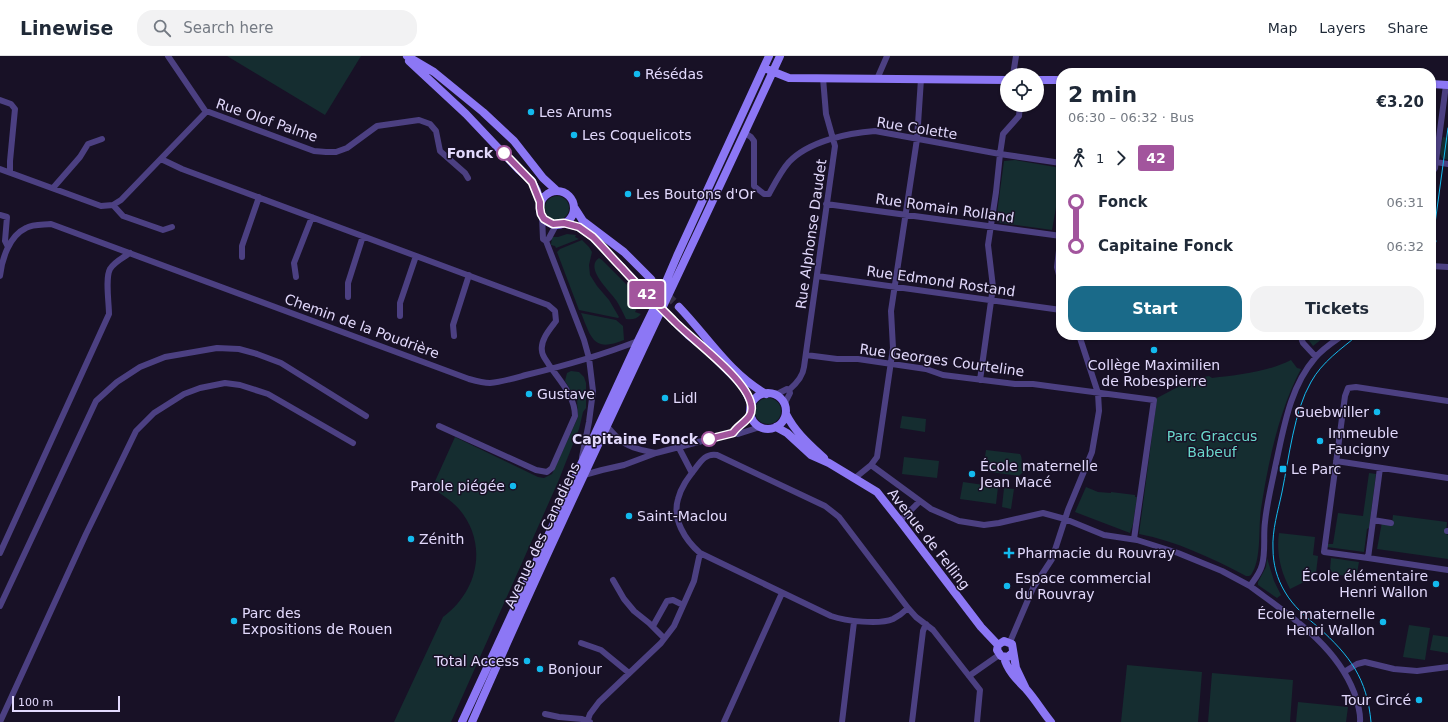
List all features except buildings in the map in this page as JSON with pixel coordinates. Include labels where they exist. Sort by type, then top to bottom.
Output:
[{"type":"street","name":"Rue Olof Palme","points":[[168,56],[206,112],[314,151],[326,152],[336,152],[347,148],[377,126],[419,120],[430,124],[436,131],[440,151],[465,173],[468,178]]},
{"type":"street","points":[[406,56],[434,72],[483,112],[514,141],[541,176],[556,190],[564,192],[569,196],[583,221],[624,252],[650,279]]},
{"type":"street","points":[[406,56],[466,114],[532,182],[540,202],[542,216],[542,239],[546,241],[584,340],[589,358],[593,391],[589,422],[580,464]]},
{"type":"street","name":"Avenue des Canadiens","points":[[462,722],[580,464],[659,298],[674,262],[769,56]]},
{"type":"street","name":"Avenue des Canadiens","points":[[472,722],[584,475],[780,56]]},
{"type":"street","points":[[877,79],[887,56]]},
{"type":"street","points":[[1014,68],[1016,56]]},
{"type":"street","points":[[763,68],[789,78],[1000,80]]},
{"type":"street","name":"Rue Alphonse Daudet","points":[[784,405],[790,393],[789,390],[802,374],[806,355],[835,146],[834,138],[826,114],[823,78]]},
{"type":"street","points":[[857,476],[877,457],[893,348],[891,311],[896,287],[917,139],[920,79]]},
{"type":"street","points":[[1044,80],[1056,80]]},
{"type":"street","points":[[1436,84],[1447,85],[1436,162],[1448,164]]},
{"type":"street","points":[[0,100],[11,104],[15,109],[10,172]]},
{"type":"street","points":[[0,169],[100,206],[113,205],[121,200],[206,112]]},
{"type":"street","points":[[980,380],[993,287],[988,245],[1000,154],[1003,134],[1019,116],[1019,112]]},
{"type":"street","name":"Rue Colette","points":[[745,133],[754,141],[754,186],[764,194],[769,194],[775,181],[790,162],[810,148],[834,138],[859,132],[876,131],[1000,154],[1056,162]]},
{"type":"street","points":[[53,188],[80,157],[88,144],[102,139]]},
{"type":"street","points":[[161,159],[548,305],[555,311],[556,321],[546,335],[542,352],[572,398],[575,407],[575,416],[552,468],[547,472],[536,470],[439,426]]},
{"type":"street","points":[[540,202],[546,194],[556,190]]},
{"type":"street","points":[[242,257],[242,246],[259,197]]},
{"type":"street","name":"Rue Romain Rolland","points":[[826,204],[1056,234]]},
{"type":"street","points":[[113,205],[123,216],[163,230],[172,227]]},
{"type":"street","points":[[546,241],[560,224],[572,216],[574,207]]},
{"type":"street","points":[[0,215],[7,217],[5,241],[8,247]]},
{"type":"street","points":[[542,216],[547,221],[579,227],[593,237],[645,292]]},
{"type":"street","points":[[296,277],[294,263],[312,217]]},
{"type":"street","name":"Chemin de la Poudrière","points":[[0,276],[2,261],[8,247],[16,235],[27,227],[51,224],[469,379],[490,383],[552,369],[638,341]]},
{"type":"street","points":[[348,297],[348,283],[363,236]]},
{"type":"street","points":[[0,552],[109,314],[108,282],[110,270],[118,261],[130,253]]},
{"type":"street","points":[[400,316],[400,303],[416,256]]},
{"type":"street","points":[[1436,266],[1448,267]]},
{"type":"street","points":[[454,336],[453,325],[469,275]]},
{"type":"street","name":"Rue Edmond Rostand","points":[[817,276],[1056,309]]},
{"type":"street","points":[[678,307],[731,365],[753,385],[766,394]]},
{"type":"street","points":[[673,320],[705,348],[738,381],[745,390],[752,405]]},
{"type":"street","points":[[1010,642],[1033,588],[1052,559],[1065,519],[1092,452],[1099,411],[1098,393],[1082,340]]},
{"type":"street","points":[[1302,340],[1316,357]]},
{"type":"street","points":[[1250,586],[1257,576],[1262,564],[1264,554],[1266,509],[1289,407],[1308,367],[1316,357],[1337,340]]},
{"type":"street","points":[[0,606],[96,401],[117,382],[140,367],[165,357],[189,352],[217,348],[239,349],[282,363],[366,416]]},
{"type":"street","name":"Rue Georges Courteline","points":[[806,355],[837,360],[858,359],[926,369],[943,375],[1015,384],[1033,384],[1154,400],[1134,539]]},
{"type":"street","points":[[0,722],[86,534],[136,431],[154,413],[184,394],[200,388],[225,383],[240,385],[268,394],[353,443]]},
{"type":"street","points":[[1448,400],[1356,387],[1348,388],[1345,396],[1324,552],[1448,570]]},
{"type":"street","points":[[775,395],[787,389],[789,390]]},
{"type":"street","points":[[733,433],[736,428],[748,419],[751,413],[752,405],[757,397],[766,394],[775,395],[781,399],[786,414],[781,423],[776,427],[766,429],[760,427],[754,421],[751,413]]},
{"type":"street","name":"Avenue de Felling","points":[[786,414],[798,433],[829,463]]},
{"type":"street","points":[[607,427],[626,445],[656,453]]},
{"type":"street","points":[[584,475],[620,467],[656,453],[733,433],[738,434],[760,427]]},
{"type":"street","name":"Avenue de Felling","points":[[776,427],[787,433],[811,455],[857,476],[877,492],[980,627],[998,645]]},
{"type":"street","points":[[679,448],[692,473]]},
{"type":"street","points":[[908,608],[896,618],[889,620],[854,622],[831,616],[700,553],[686,539],[679,524],[677,506],[678,499],[684,485],[701,460],[709,455],[716,455],[831,510],[843,523],[908,608],[916,617],[933,630],[980,690],[977,722]]},
{"type":"street","points":[[1336,461],[1448,478]]},
{"type":"street","points":[[871,464],[920,502],[939,514],[969,524],[984,525],[999,523],[1043,512],[1065,519],[1104,535],[1134,539],[1178,552],[1222,571],[1250,586],[1295,619],[1321,642],[1338,662],[1348,679],[1357,700],[1360,722]]},
{"type":"street","points":[[1368,558],[1380,468]]},
{"type":"street","points":[[900,521],[920,502]]},
{"type":"street","points":[[1373,520],[1391,523]]},
{"type":"street","points":[[545,714],[588,722],[590,714],[599,702],[664,638],[674,626],[694,581],[700,553]]},
{"type":"street","points":[[613,580],[624,599],[634,611],[653,626],[664,638]]},
{"type":"street","points":[[724,722],[782,593]]},
{"type":"street","points":[[653,626],[667,601],[673,600],[683,605]]},
{"type":"street","points":[[842,722],[854,622]]},
{"type":"street","points":[[912,722],[923,632],[926,624]]},
{"type":"street","points":[[1026,689],[1018,673],[1013,652],[1014,648],[1010,642],[1004,641],[998,645],[997,650],[1017,680],[1026,689],[1051,722]]},
{"type":"street","points":[[581,643],[601,650],[628,674]]},
{"type":"street","points":[[969,676],[1002,656],[1010,656],[1013,652]]},
{"type":"street","points":[[1344,672],[1357,664],[1365,662],[1394,669],[1417,671],[1448,667]]},
{"type":"green space","points":[[227,56],[361,56],[325,115]]},
{"type":"green space","points":[[1443,137],[1448,138],[1448,160],[1442,158],[1440,153]]},
{"type":"green space","points":[[1015,160],[1056,167],[1056,207],[1052,230],[996,221],[1004,161]]},
{"type":"green space","points":[[557,196],[566,199],[569,208],[566,217],[557,220],[548,217],[545,208],[548,199]]},
{"type":"green space","points":[[567,234],[576,235],[575,237],[579,239],[556,248],[555,246],[551,245],[552,237]]},
{"type":"green space","points":[[582,240],[592,252],[589,265],[590,275],[609,300],[619,317],[618,318],[579,310],[557,252],[560,249]]},
{"type":"green space","points":[[599,258],[641,300],[635,312],[641,314],[638,317],[626,319],[616,300],[596,273],[594,268],[595,262]]},
{"type":"green space","points":[[581,313],[616,320],[623,326],[624,340],[606,345],[599,343],[591,336]]},
{"type":"green space","points":[[1309,340],[1321,340],[1313,346]]},
{"type":"green space","name":"Parc Graccus Babeuf","points":[[1291,360],[1297,368],[1301,369],[1286,402],[1275,437],[1261,509],[1257,561],[1251,575],[1246,576],[1207,557],[1167,541],[1139,534],[1157,398],[1191,380],[1209,376],[1212,378],[1253,372]]},
{"type":"green space","points":[[571,371],[579,372],[584,377],[586,383],[586,408],[583,412],[579,429],[558,482],[451,722],[394,722],[443,617],[465,594],[472,580],[475,566],[476,551],[474,537],[468,522],[456,506],[432,488],[455,437],[538,477],[544,478],[552,474],[578,417],[577,400],[565,381],[567,373]]},
{"type":"green space","points":[[768,398],[777,402],[781,411],[777,420],[768,424],[759,420],[755,411],[759,402]]},
{"type":"green space","points":[[902,416],[926,419],[925,432],[900,428]]},
{"type":"green space","points":[[986,450],[1020,454],[1022,458],[1021,468],[1023,472],[1019,476],[983,471]]},
{"type":"green space","points":[[904,457],[939,461],[937,478],[902,474]]},
{"type":"green space","points":[[1369,473],[1376,474],[1369,528],[1367,529],[1364,552],[1327,547],[1327,544],[1333,544],[1338,513],[1363,516]]},
{"type":"green space","points":[[963,482],[998,487],[996,504],[960,499]]},
{"type":"green space","points":[[1086,487],[1098,492],[1135,495],[1135,497],[1137,497],[1133,524],[1130,533],[1075,512]]},
{"type":"green space","points":[[1004,488],[1014,489],[1011,509],[1002,507]]},
{"type":"green space","points":[[1393,515],[1447,522],[1446,534],[1448,535],[1448,559],[1377,549],[1382,522],[1392,524]]},
{"type":"green space","points":[[1279,533],[1315,537],[1313,555],[1318,556],[1316,573],[1314,577],[1290,589],[1280,562],[1278,548]]},
{"type":"green space","points":[[1267,558],[1274,581],[1281,595],[1277,598],[1258,585],[1258,582],[1266,567]]},
{"type":"green space","points":[[1331,558],[1359,562],[1357,573],[1352,577],[1334,574],[1330,570]]},
{"type":"green space","points":[[1409,625],[1430,628],[1425,660],[1403,657]]},
{"type":"green space","points":[[1433,635],[1448,637],[1448,653],[1430,650]]},
{"type":"green space","points":[[1127,665],[1202,672],[1198,722],[1121,722]]},
{"type":"green space","points":[[1212,673],[1293,680],[1290,722],[1208,722]]},
{"type":"green space","points":[[1298,702],[1348,707],[1346,722],[1296,722]]},
{"type":"tunnel","points":[[651,279],[679,307]]},
{"type":"tunnel","points":[[645,292],[673,320]]},
{"type":"tram line","points":[[1436,216],[1448,128]]},
{"type":"tram line","points":[[1352,340],[1332,356],[1315,375],[1300,407],[1273,535],[1273,555],[1278,577],[1288,597],[1300,611],[1339,648],[1355,669],[1366,693],[1371,722]]},
{"type":"bus line","name":"42","points":[[504,153],[532,182],[537,191],[541,214],[544,219],[553,224],[559,225],[564,223],[579,227],[593,237],[645,292],[673,320],[705,348],[745,390],[752,405],[751,413],[748,419],[736,428],[733,433],[709,439]]},
{"type":"place","name":"Résédas","points":[[637,74]]},
{"type":"place","name":"Les Arums","points":[[531,112]]},
{"type":"place","name":"Les Coquelicots","points":[[574,135]]},
{"type":"place","name":"Fonck","points":[[504,153]]},
{"type":"place","name":"Les Boutons d'Or","points":[[628,194]]},
{"type":"place","name":"Collège Maximilien de Robespierre","points":[[1154,350]]},
{"type":"place","name":"Gustave","points":[[529,394]]},
{"type":"place","name":"Lidl","points":[[665,398]]},
{"type":"place","name":"Guebwiller","points":[[1377,412]]},
{"type":"place","name":"Capitaine Fonck","points":[[709,439]]},
{"type":"place","name":"Immeuble Faucigny","points":[[1320,441]]},
{"type":"place","name":"Le Parc","points":[[1283,469]]},
{"type":"place","name":"École maternelle Jean Macé","points":[[972,474]]},
{"type":"place","name":"Parole piégée","points":[[513,486]]},
{"type":"place","name":"Saint-Maclou","points":[[629,516]]},
{"type":"place","name":"Zénith","points":[[411,539]]},
{"type":"place","name":"Pharmacie du Rouvray","points":[[1009,553]]},
{"type":"place","name":"École élémentaire Henri Wallon","points":[[1436,584]]},
{"type":"place","name":"Espace commercial du Rouvray","points":[[1007,586]]},
{"type":"place","name":"Parc des Expositions de Rouen","points":[[234,621]]},
{"type":"place","name":"École maternelle Henri Wallon","points":[[1383,622]]},
{"type":"place","name":"Total Access","points":[[527,661]]},
{"type":"place","name":"Bonjour","points":[[540,669]]},
{"type":"place","name":"Tour Circé","points":[[1419,700]]}]
